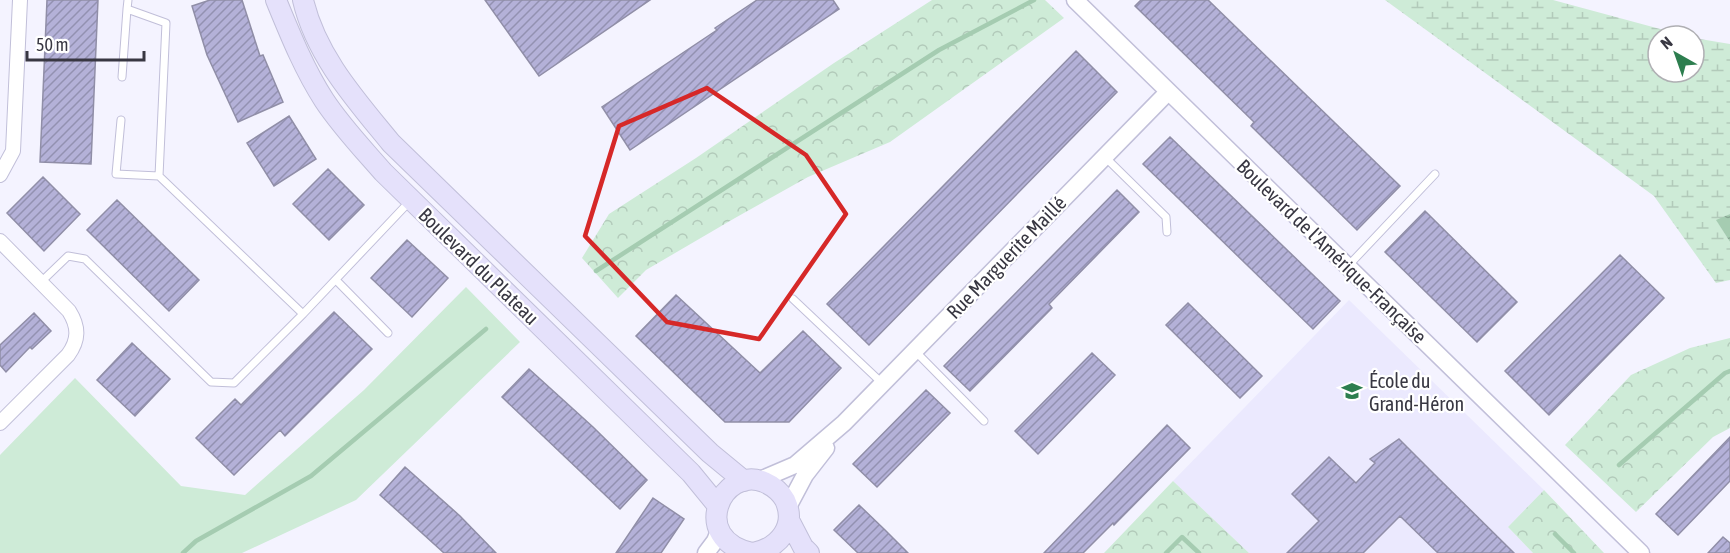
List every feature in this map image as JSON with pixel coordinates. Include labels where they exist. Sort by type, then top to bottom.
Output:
[{"type":"main road","name":"Boulevard du Plateau","points":[[276,0],[299,54],[324,100],[383,172],[691,473],[718,506]]},
{"type":"main road","name":"Boulevard du Plateau","points":[[303,0],[305,10],[328,61],[354,98],[391,143],[710,453],[752,481]]},
{"type":"main road","points":[[789,513],[785,533],[777,544],[766,550],[743,552],[723,539],[716,519],[718,506],[728,490],[752,481],[772,486],[782,495],[803,547],[809,553]]},
{"type":"street","points":[[0,175],[13,151],[20,0]]},
{"type":"street","name":"Boulevard de l'Amérique-Française","points":[[1075,0],[1641,553]]},
{"type":"street","name":"Rue Marguerite Maillé","points":[[752,481],[795,465],[844,423],[1168,92]]},
{"type":"street","points":[[0,241],[69,311],[76,322],[77,334],[75,345],[68,355],[0,423]]},
{"type":"street","name":"Rue Marguerite Maillé","points":[[789,513],[805,475],[844,423]]},
{"type":"street","points":[[706,553],[719,531]]},
{"type":"lane","points":[[122,77],[128,0]]},
{"type":"lane","points":[[127,9],[166,23],[159,176]]},
{"type":"lane","points":[[121,120],[116,174],[159,176],[303,314]]},
{"type":"lane","points":[[1105,157],[1166,217],[1167,232]]},
{"type":"lane","points":[[1348,266],[1435,174]]},
{"type":"lane","points":[[42,282],[68,256],[85,259],[211,382],[234,383],[336,280],[411,199]]},
{"type":"lane","points":[[336,280],[388,333]]},
{"type":"lane","points":[[793,298],[883,384]]},
{"type":"lane","points":[[915,351],[984,421]]},
{"type":"highlighted area","points":[[707,88],[806,155],[846,214],[759,339],[667,322],[585,236],[619,126]]},
{"type":"shaded area","name":"École du Grand-Héron","points":[[1349,300],[1544,490],[1508,527],[1533,553],[1249,553],[1173,481]]},
{"type":"green space","points":[[932,0],[1045,0],[1064,18],[890,142],[808,177],[735,218],[646,270],[618,298],[582,258],[609,214]]},
{"type":"green space","points":[[1385,0],[1553,0],[1646,25],[1646,84],[1706,84],[1706,40],[1730,44],[1730,214],[1717,221],[1730,242],[1730,280],[1716,283],[1654,196]]},
{"type":"green space","points":[[466,287],[520,342],[356,500],[242,553],[0,553],[0,455],[75,378],[181,486],[245,495],[364,390]]},
{"type":"green space","points":[[1730,338],[1730,428],[1713,437],[1636,512],[1565,445],[1631,375],[1690,348]]},
{"type":"green space","points":[[1173,481],[1249,553],[1104,553]]},
{"type":"green space","points":[[1544,490],[1604,553],[1533,553],[1508,527]]},
{"type":"water","points":[[1730,214],[1730,242],[1716,220]]},
{"type":"building","points":[[47,0],[98,0],[91,164],[40,162]]},
{"type":"building","points":[[210,0],[242,0],[260,56],[263,55],[283,102],[238,122],[207,55],[192,6]]},
{"type":"building","points":[[485,0],[650,0],[539,76]]},
{"type":"building","points":[[757,0],[833,0],[839,9],[630,150],[602,107],[717,30],[715,28]]},
{"type":"building","points":[[1141,0],[1208,0],[1400,186],[1357,230],[1251,126],[1254,122],[1135,6]]},
{"type":"building","points":[[1076,51],[1117,92],[869,345],[827,304]]},
{"type":"building","points":[[289,116],[316,159],[274,186],[247,143]]},
{"type":"building","points":[[1170,137],[1340,301],[1313,329],[1143,164]]},
{"type":"building","points":[[328,169],[364,205],[329,240],[293,204]]},
{"type":"building","points":[[43,177],[80,214],[44,251],[7,213]]},
{"type":"building","points":[[1117,190],[1139,212],[1049,304],[1052,308],[970,391],[944,366]]},
{"type":"building","points":[[117,200],[199,280],[169,311],[87,230]]},
{"type":"building","points":[[1425,211],[1517,302],[1477,342],[1385,252]]},
{"type":"building","points":[[407,240],[448,278],[412,317],[371,278]]},
{"type":"building","points":[[1620,255],[1664,298],[1549,415],[1505,371]]},
{"type":"building","points":[[676,295],[760,373],[803,331],[841,368],[789,422],[725,422],[636,336]]},
{"type":"building","points":[[1188,303],[1262,376],[1240,398],[1166,325]]},
{"type":"building","points":[[334,312],[372,349],[285,436],[280,430],[234,475],[196,438],[235,399],[241,405]]},
{"type":"building","points":[[34,313],[51,331],[32,349],[30,347],[6,372],[0,365],[0,345]]},
{"type":"building","points":[[132,343],[170,379],[135,416],[97,380]]},
{"type":"building","points":[[1092,353],[1115,375],[1038,454],[1015,431]]},
{"type":"building","points":[[529,369],[647,480],[620,509],[502,397]]},
{"type":"building","points":[[926,390],[950,413],[877,487],[853,464]]},
{"type":"building","points":[[1167,425],[1190,448],[1083,553],[1044,553]]},
{"type":"building","points":[[1730,437],[1730,481],[1678,535],[1656,514]]},
{"type":"building","points":[[1399,439],[1514,553],[1438,553],[1400,516],[1363,553],[1287,553],[1319,521],[1292,494],[1329,457],[1356,483],[1375,463],[1370,459]]},
{"type":"building","points":[[405,467],[460,516],[496,553],[444,553],[380,495]]},
{"type":"building","points":[[653,498],[684,519],[661,553],[616,553]]},
{"type":"building","points":[[859,505],[908,553],[858,553],[834,530]]},
{"type":"building","points":[[1723,537],[1730,543],[1730,553],[1708,553]]},
{"type":"waterway","points":[[596,271],[939,50],[1034,0]]},
{"type":"waterway","points":[[183,553],[196,541],[311,476],[486,329]]},
{"type":"waterway","points":[[1619,465],[1730,371]]},
{"type":"waterway","points":[[1555,534],[1574,553]]},
{"type":"waterway","points":[[1166,553],[1182,537],[1199,553]]},
{"type":"place","name":"École du Grand-Héron","points":[[1352,391]]}]
